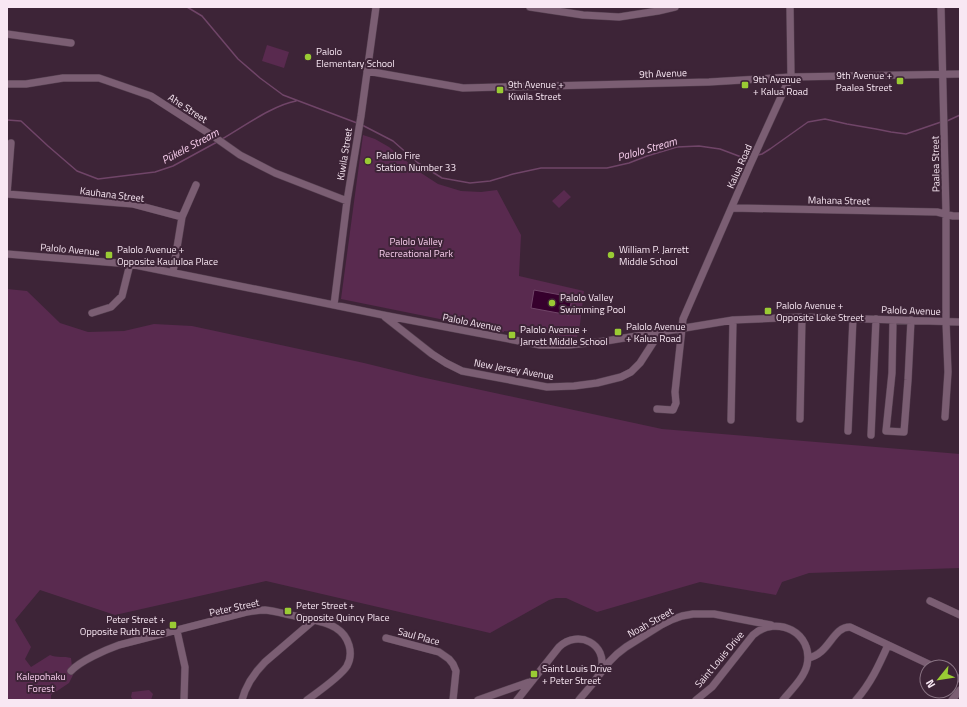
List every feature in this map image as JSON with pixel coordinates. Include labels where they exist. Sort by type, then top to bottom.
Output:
[{"type":"street","name":"Kiwila Street","points":[[334,304],[347,201],[361,116],[376,7]]},
{"type":"street","points":[[530,7],[583,15],[619,16],[676,7]]},
{"type":"street","name":"Kalua Road","points":[[657,409],[672,410],[676,402],[674,392],[683,319],[750,165],[791,77],[790,7]]},
{"type":"street","name":"Paalea Street","points":[[941,7],[948,372],[945,417]]},
{"type":"street","points":[[7,34],[70,43]]},
{"type":"street","name":"9th Avenue","points":[[367,71],[463,88],[709,82],[791,77],[960,74]]},
{"type":"street","name":"Ahe Street","points":[[7,84],[26,84],[63,78],[99,78],[151,96],[240,155],[275,173],[347,201]]},
{"type":"street","points":[[7,194],[11,143]]},
{"type":"street","points":[[173,272],[182,217],[196,185]]},
{"type":"street","name":"Kauhana Street","points":[[7,194],[133,204],[182,217]]},
{"type":"street","name":"Mahana Street","points":[[732,208],[937,212],[960,216]]},
{"type":"street","name":"Palolo Avenue","points":[[7,254],[130,264],[540,345],[579,345],[733,320],[802,317],[960,322]]},
{"type":"street","points":[[92,312],[111,307],[122,296],[130,264]]},
{"type":"street","name":"New Jersey Avenue","points":[[383,315],[432,354],[446,363],[462,370],[547,388],[597,383],[621,377],[631,372],[640,363],[660,332]]},
{"type":"street","points":[[800,419],[802,317]]},
{"type":"street","points":[[848,431],[853,318]]},
{"type":"street","points":[[871,435],[876,319]]},
{"type":"street","points":[[731,420],[733,320]]},
{"type":"street","points":[[893,320],[892,372],[886,432],[904,432],[911,320]]},
{"type":"street","points":[[930,601],[960,615]]},
{"type":"street","name":"Peter Street","points":[[70,671],[78,664],[110,648],[255,610],[273,611],[314,620],[333,626],[340,630],[348,641],[350,654],[348,662],[341,673],[308,700]]},
{"type":"street","name":"Noah Street","points":[[596,679],[609,662],[626,647],[661,625],[682,616],[693,614],[714,614],[775,626]]},
{"type":"street","points":[[242,700],[245,691],[257,671],[265,662],[314,620]]},
{"type":"street","points":[[775,626],[789,628],[797,634],[806,646],[808,658],[807,666],[803,675],[783,700]]},
{"type":"street","name":"Saint Louis Drive","points":[[696,700],[712,687],[753,635],[760,629],[775,626]]},
{"type":"street","points":[[808,658],[814,657],[820,653],[839,631],[846,627],[852,627],[919,660]]},
{"type":"street","points":[[177,631],[185,667],[184,700]]},
{"type":"street","name":"Saul Place","points":[[386,638],[439,652],[449,659],[456,671],[453,700]]},
{"type":"street","points":[[517,700],[559,647],[568,641],[582,639],[595,646],[599,652],[602,666],[596,679],[579,700]]},
{"type":"street","points":[[856,700],[872,679],[888,644]]},
{"type":"street","points":[[478,700],[533,681]]},
{"type":"street","points":[[952,700],[960,690]]},
{"type":"green space","points":[[267,45],[289,52],[284,68],[262,61]]},
{"type":"green space","name":"Palolo Valley Recreational Park","points":[[363,135],[375,139],[389,147],[421,173],[438,184],[461,191],[481,192],[497,190],[521,235],[519,276],[584,291],[577,337],[504,332],[341,299]]},
{"type":"green space","points":[[564,190],[571,197],[559,208],[552,201]]},
{"type":"green space","name":"Kalepohaku Forest","points":[[7,289],[27,291],[60,323],[88,332],[124,331],[154,324],[192,326],[662,429],[960,454],[960,568],[809,573],[782,582],[776,595],[700,582],[597,612],[566,598],[556,598],[549,600],[490,633],[266,581],[115,615],[40,590],[15,620],[31,647],[25,659],[31,667],[50,655],[71,658],[73,675],[69,683],[51,695],[51,700],[7,700]]},
{"type":"green space","points":[[149,690],[153,694],[151,700],[133,700],[131,697],[132,692]]},
{"type":"shaded area","name":"Palolo Valley Swimming Pool","points":[[534,290],[572,297],[569,315],[531,308]]},
{"type":"waterway","points":[[187,7],[202,16],[238,59],[283,95],[357,123]]},
{"type":"waterway","name":"Pūkele Stream","points":[[222,139],[258,117],[287,103],[296,101]]},
{"type":"waterway","name":"Palolo Stream","points":[[947,121],[960,115]]},
{"type":"waterway","name":"Palolo Stream","points":[[758,155],[770,149],[808,122],[825,119],[906,134],[941,122]]},
{"type":"waterway","name":"Pūkele Stream","points":[[7,120],[21,121],[77,171],[98,179],[155,172],[173,166],[217,142]]},
{"type":"waterway","name":"Palolo Stream","points":[[362,125],[393,141],[418,163],[442,178],[470,183],[490,181],[541,168],[607,168],[629,163],[677,147],[699,146],[720,149],[744,158],[751,156]]},
{"type":"place","name":"Palolo Elementary School","points":[[308,57]]},
{"type":"place","name":"9th Avenue + Paalea Street","points":[[900,81]]},
{"type":"place","name":"9th Avenue + Kalua Road","points":[[745,85]]},
{"type":"place","name":"9th Avenue + Kiwila Street","points":[[500,90]]},
{"type":"place","name":"Palolo Fire Station Number 33","points":[[368,161]]},
{"type":"place","name":"Palolo Avenue + Opposite Kaululoa Place","points":[[109,255]]},
{"type":"place","name":"William P. Jarrett Middle School","points":[[611,255]]},
{"type":"place","name":"Palolo Valley Swimming Pool","points":[[552,303]]},
{"type":"place","name":"Palolo Avenue + Opposite Loke Street","points":[[768,311]]},
{"type":"place","name":"Palolo Avenue + Kalua Road","points":[[618,332]]},
{"type":"place","name":"Palolo Avenue + Jarrett Middle School","points":[[512,335]]},
{"type":"place","name":"Peter Street + Opposite Quincy Place","points":[[288,611]]},
{"type":"place","name":"Peter Street + Opposite Ruth Place","points":[[173,625]]},
{"type":"place","name":"Saint Louis Drive + Peter Street","points":[[534,674]]}]
